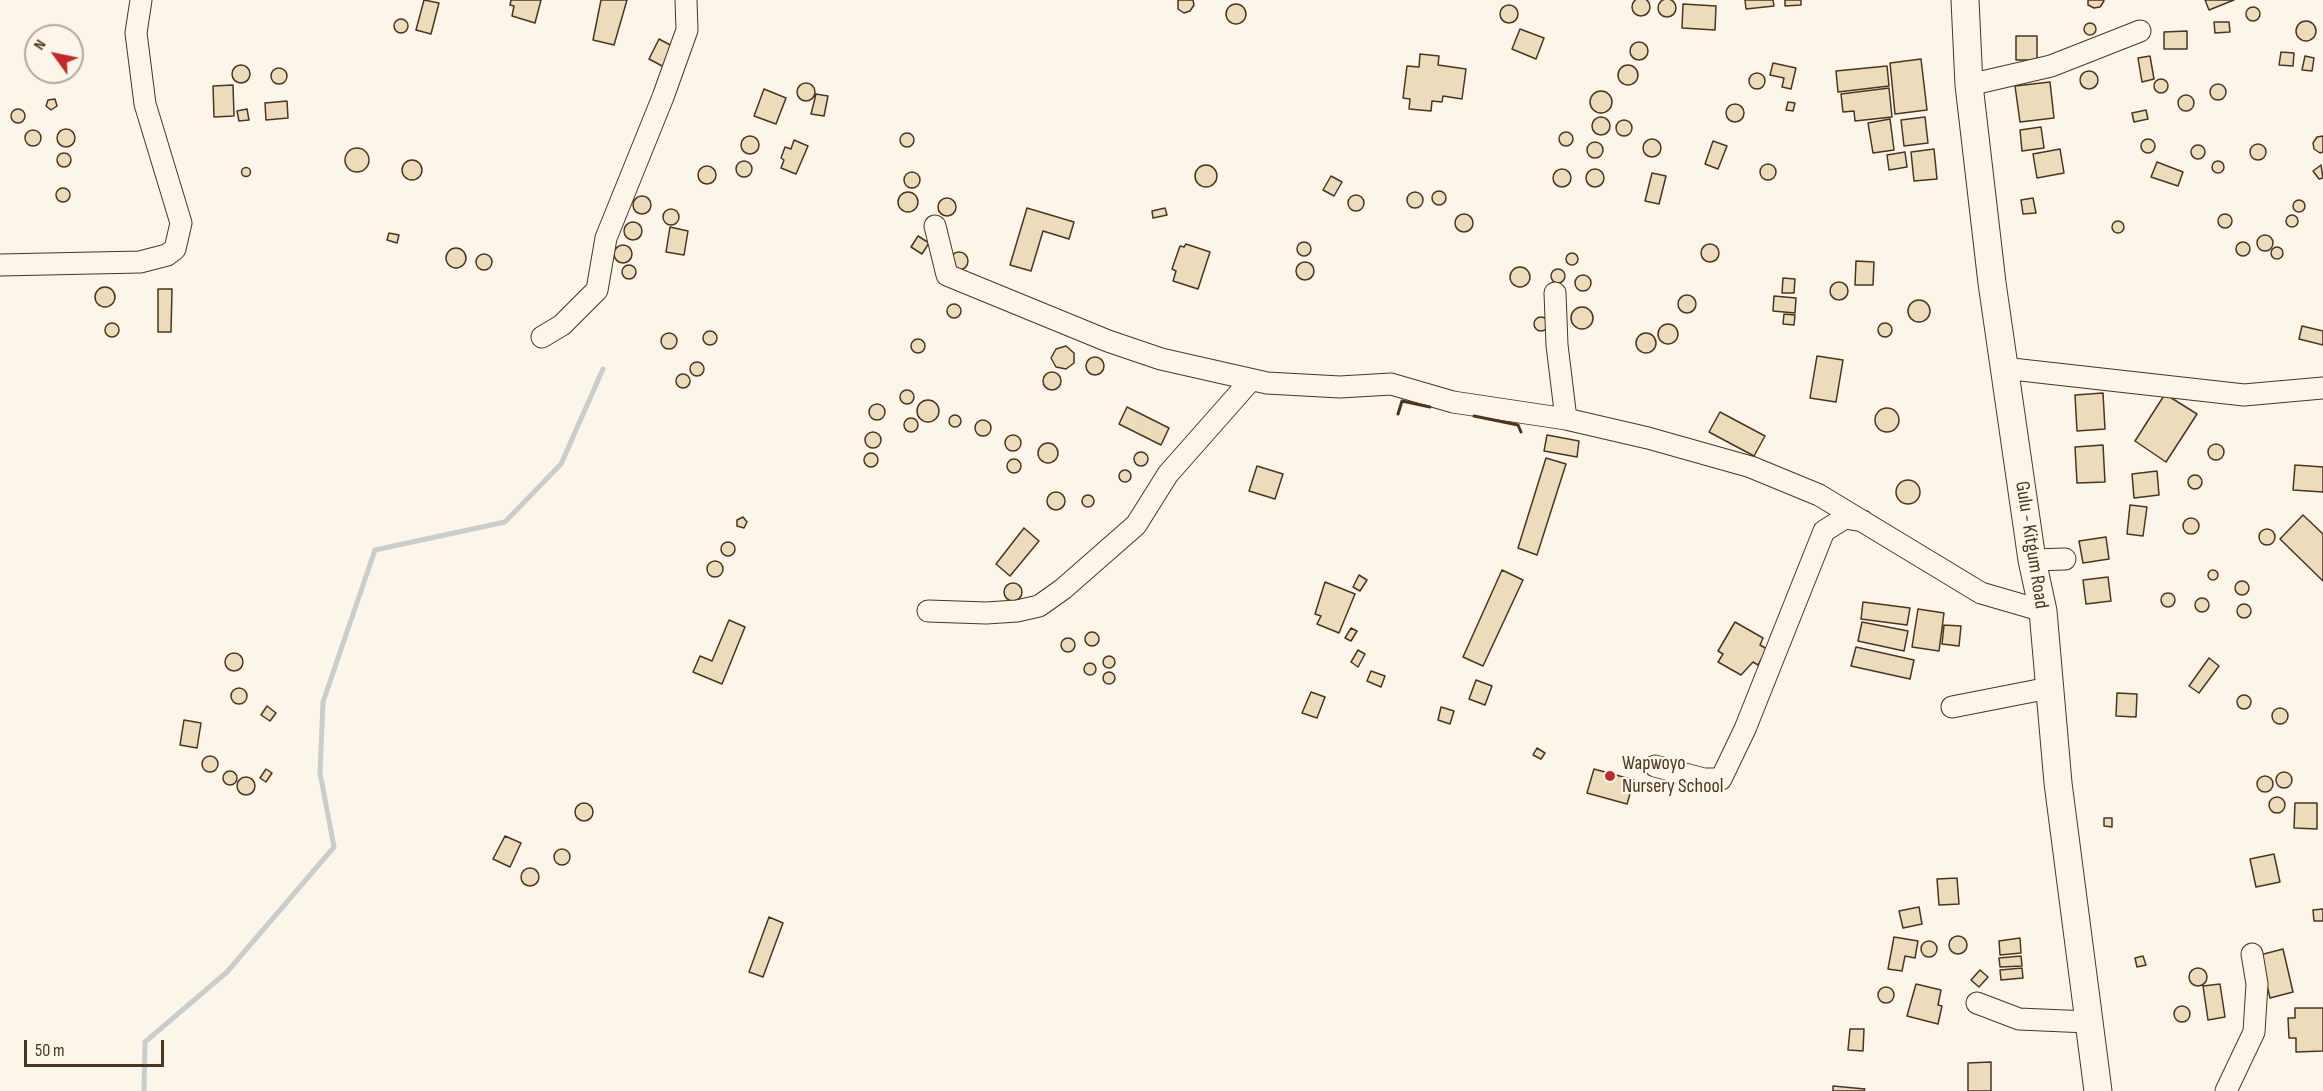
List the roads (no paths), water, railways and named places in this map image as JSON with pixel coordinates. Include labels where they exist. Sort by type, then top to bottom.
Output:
[{"type":"main road","name":"Gulu - Kitgum Road","points":[[1965,0],[1969,85],[2003,368],[2032,560],[2043,611],[2058,789],[2098,1091]]},
{"type":"street","points":[[0,265],[140,262],[167,255],[175,249],[181,223],[145,104],[136,33],[141,0]]},
{"type":"street","points":[[542,337],[562,325],[597,290],[606,238],[663,97],[687,30],[686,0]]},
{"type":"street","points":[[1969,85],[2051,66],[2140,31]]},
{"type":"street","points":[[935,226],[947,275],[1108,341],[1161,359],[1267,383],[1340,387],[1391,384],[1453,402],[1566,419],[1648,438],[1772,474],[1819,495],[1981,593],[2043,611]]},
{"type":"street","points":[[1555,293],[1557,345],[1566,419]]},
{"type":"street","points":[[2003,368],[2244,395],[2323,388]]},
{"type":"street","points":[[928,610],[986,613],[1017,611],[1039,606],[1063,589],[1136,525],[1168,474],[1251,380]]},
{"type":"street","points":[[1655,766],[1704,779],[1721,779],[1745,729],[1824,531],[1845,518],[1864,522]]},
{"type":"street","points":[[2032,560],[2065,559]]},
{"type":"street","points":[[1952,707],[2049,688]]},
{"type":"street","points":[[2226,1091],[2254,1032],[2257,984],[2252,954]]},
{"type":"street","points":[[1977,1003],[2019,1019],[2088,1022]]},
{"type":"waterway","points":[[144,1091],[145,1042],[227,972],[334,847],[320,773],[323,702],[375,550],[505,522],[561,464],[603,369]]},
{"type":"place","name":"Wapwoyo Nursery School","points":[[1610,776]]}]
